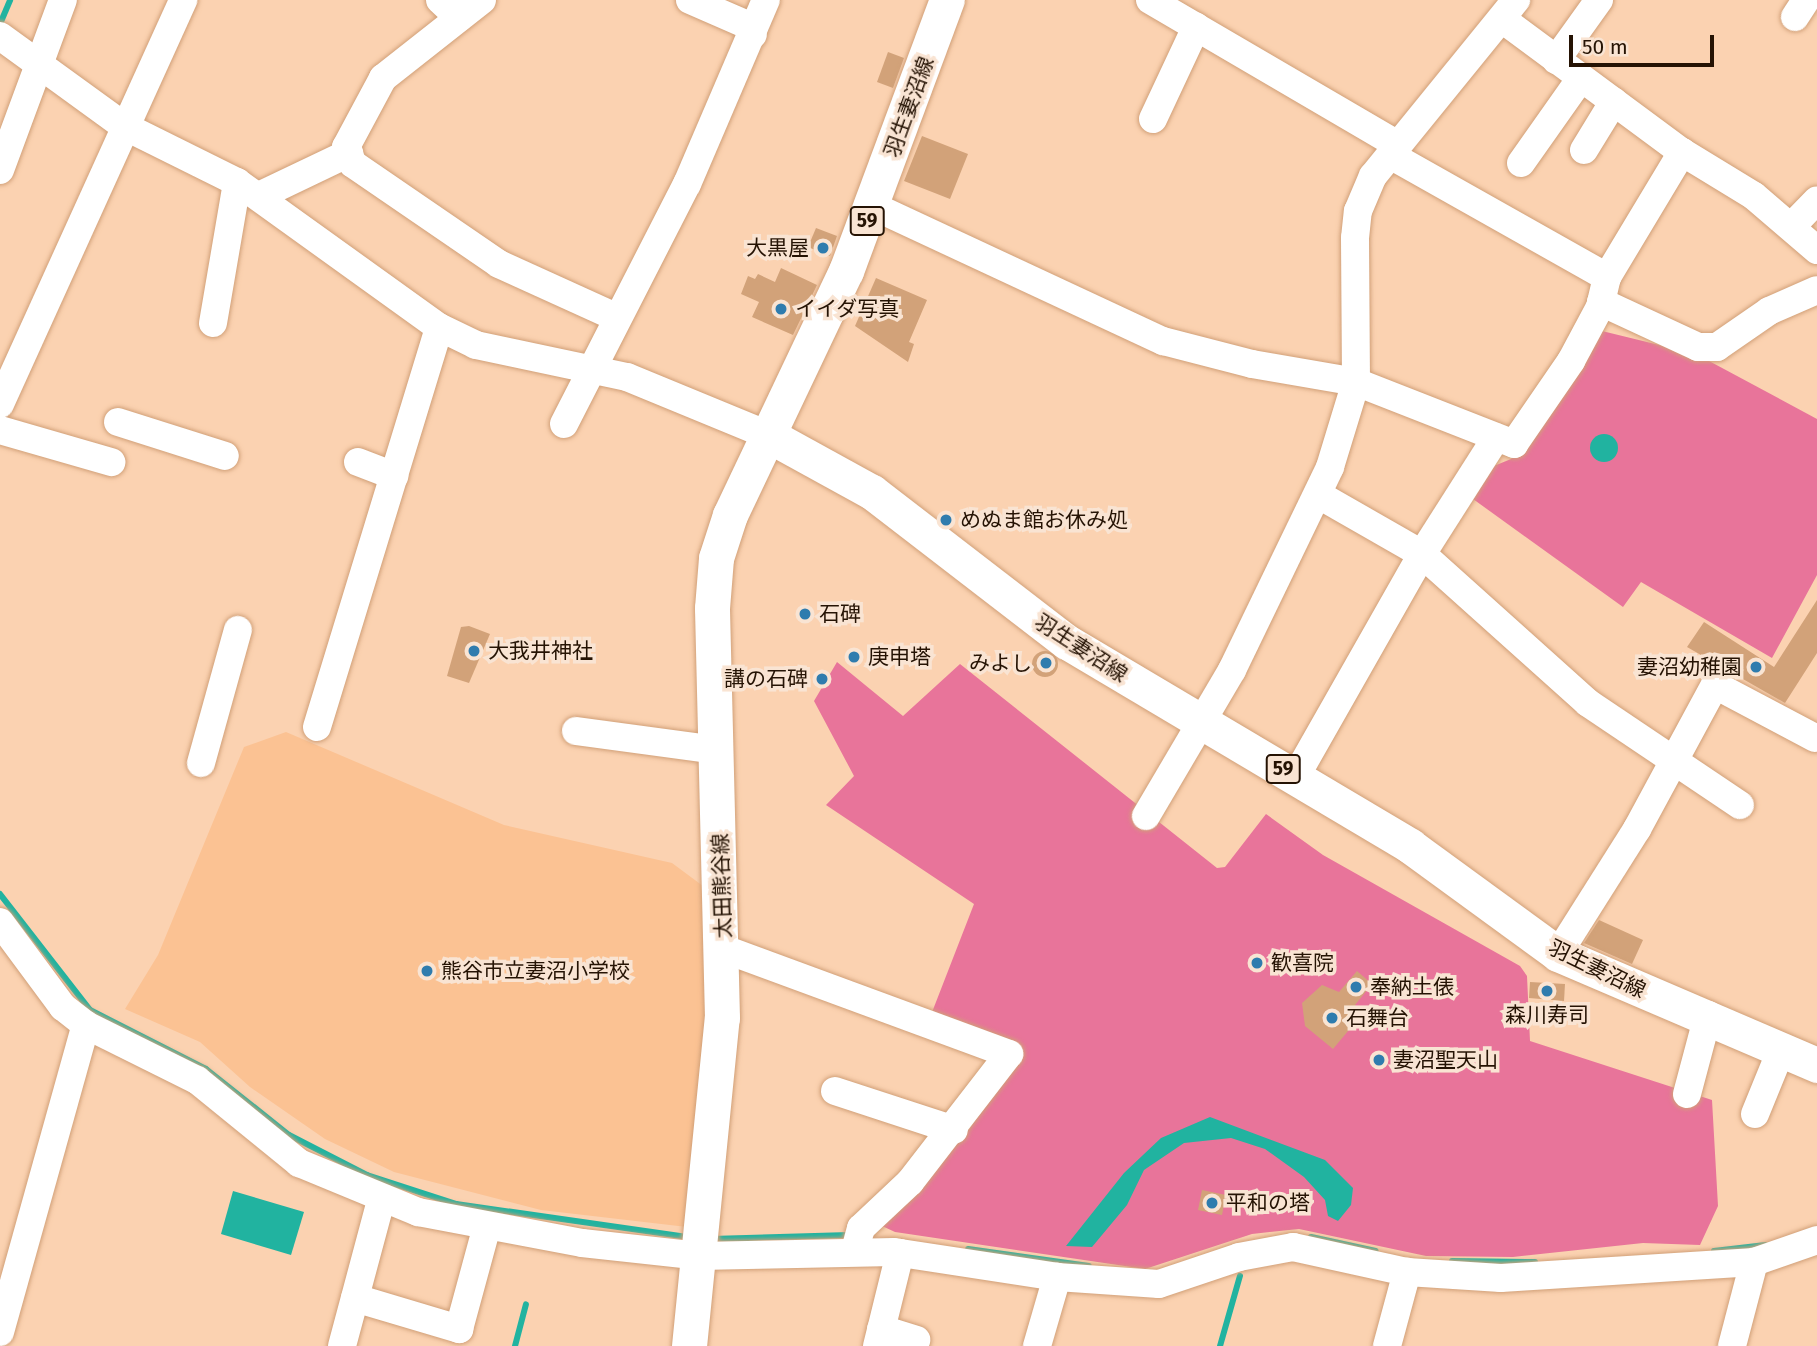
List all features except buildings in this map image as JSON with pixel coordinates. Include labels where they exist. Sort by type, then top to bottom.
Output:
[{"type":"main road","name":"羽生妻沼線","points":[[947,0],[873,206],[770,436],[872,492],[1045,626],[1202,724],[1296,776],[1410,846],[1558,954],[1708,1015],[1817,1065]]},
{"type":"main road","name":"太田熊谷線","points":[[689,1346],[703,1220],[724,949],[712,608],[716,558],[770,436]]},
{"type":"street","points":[[0,170],[64,0]]},
{"type":"street","points":[[0,404],[183,0]]},
{"type":"street","points":[[482,0],[450,9],[383,78],[357,121],[346,147],[353,164],[499,264],[616,317]]},
{"type":"street","points":[[690,0],[750,26],[753,35]]},
{"type":"street","points":[[564,424],[616,317],[687,184],[766,0]]},
{"type":"street","points":[[1150,0],[1395,151],[1604,289],[1698,347],[1717,347],[1769,311],[1817,290]]},
{"type":"street","points":[[1556,60],[1600,0]]},
{"type":"street","points":[[1146,816],[1202,724],[1319,495],[1356,382],[1358,211],[1373,176],[1509,10],[1556,60],[1682,152],[1754,196],[1817,250]]},
{"type":"street","points":[[1153,119],[1196,27]]},
{"type":"street","points":[[4,39],[124,126],[248,189],[439,327],[476,345],[590,369],[651,387],[770,436]]},
{"type":"street","points":[[1521,163],[1581,78]]},
{"type":"street","points":[[1584,150],[1614,101]]},
{"type":"street","points":[[873,206],[1163,341],[1239,362],[1356,382],[1514,444],[1571,361],[1604,289],[1682,152]]},
{"type":"street","points":[[248,189],[349,153]]},
{"type":"street","points":[[213,323],[248,189]]},
{"type":"street","points":[[1791,227],[1817,200]]},
{"type":"street","points":[[317,727],[439,327]]},
{"type":"street","points":[[118,422],[225,456]]},
{"type":"street","points":[[0,430],[111,463]]},
{"type":"street","points":[[1296,776],[1422,554],[1496,438]]},
{"type":"street","points":[[358,462],[394,476]]},
{"type":"street","points":[[1319,495],[1422,554],[1588,703],[1740,805]]},
{"type":"street","points":[[201,763],[238,630]]},
{"type":"street","points":[[1558,954],[1637,829],[1715,685],[1815,738]]},
{"type":"street","points":[[576,731],[717,750]]},
{"type":"street","points":[[0,922],[63,1007],[86,1026],[197,1080],[299,1163],[381,1200],[487,1226],[699,1256],[858,1239],[900,1253],[1057,1277],[1159,1284],[1239,1257],[1293,1247],[1407,1272],[1560,1277],[1754,1262],[1817,1240]]},
{"type":"street","points":[[724,949],[1009,1054],[954,1130],[858,1239]]},
{"type":"street","points":[[1687,1094],[1708,1015]]},
{"type":"street","points":[[0,1332],[86,1026]]},
{"type":"street","points":[[1755,1114],[1782,1048]]},
{"type":"street","points":[[835,1091],[954,1130]]},
{"type":"street","points":[[342,1346],[381,1200]]},
{"type":"street","points":[[355,1298],[459,1329],[487,1226]]},
{"type":"street","points":[[900,1253],[879,1338],[916,1340]]},
{"type":"street","points":[[1732,1346],[1754,1262]]},
{"type":"street","points":[[1387,1346],[1407,1272]]},
{"type":"street","points":[[1037,1346],[1057,1277]]},
{"type":"shaded area","points":[[1602,331],[1696,354],[1817,419],[1817,575],[1772,658],[1641,582],[1623,607],[1473,499],[1489,468],[1511,459]]},
{"type":"shaded area","points":[[837,662],[903,716],[960,664],[1217,868],[1225,867],[1266,814],[1323,855],[1520,966],[1527,976],[1530,1041],[1712,1100],[1718,1206],[1700,1245],[1643,1243],[1513,1257],[1426,1256],[1299,1229],[1252,1234],[1145,1269],[895,1232],[880,1225],[970,1128],[1019,1054],[929,1020],[974,904],[826,805],[854,776],[814,701]]},
{"type":"shaded area","name":"熊谷市立妻沼小学校","points":[[286,732],[504,825],[672,863],[707,889],[707,988],[687,1227],[541,1210],[394,1172],[325,1139],[250,1087],[200,1042],[125,1009],[158,955],[244,747]]},
{"type":"water","points":[[1604,434],[1614,438],[1618,448],[1614,458],[1604,462],[1594,458],[1590,448],[1594,438]]},
{"type":"water","points":[[1210,1117],[1325,1160],[1353,1188],[1351,1205],[1338,1221],[1328,1216],[1325,1200],[1304,1177],[1265,1149],[1231,1138],[1184,1143],[1144,1170],[1127,1205],[1092,1247],[1066,1246],[1124,1173],[1161,1138]]},
{"type":"water","points":[[233,1191],[304,1212],[291,1255],[221,1234]]},
{"type":"waterway","points":[[0,24],[10,0]]},
{"type":"waterway","points":[[0,894],[90,1010],[206,1069],[289,1135],[367,1175],[456,1204],[689,1237]]},
{"type":"waterway","points":[[711,1239],[850,1235]]},
{"type":"waterway","points":[[1311,1237],[1376,1251]]},
{"type":"waterway","points":[[1714,1251],[1766,1245]]},
{"type":"waterway","points":[[968,1249],[1089,1266]]},
{"type":"waterway","points":[[1452,1261],[1535,1262]]},
{"type":"waterway","points":[[1220,1346],[1240,1276]]},
{"type":"waterway","points":[[515,1346],[526,1304]]},
{"type":"place","name":"大黒屋","points":[[823,248]]},
{"type":"place","name":"イイダ写真","points":[[781,309]]},
{"type":"place","name":"めぬま館お休み処","points":[[946,520]]},
{"type":"place","name":"石碑","points":[[805,614]]},
{"type":"place","name":"大我井神社","points":[[474,651]]},
{"type":"place","name":"庚申塔","points":[[854,657]]},
{"type":"place","name":"みよし","points":[[1046,663]]},
{"type":"place","name":"妻沼幼稚園","points":[[1756,667]]},
{"type":"place","name":"講の石碑","points":[[822,679]]},
{"type":"place","name":"歓喜院","points":[[1257,963]]},
{"type":"place","name":"熊谷市立妻沼小学校","points":[[427,971]]},
{"type":"place","name":"奉納土俵","points":[[1356,987]]},
{"type":"place","name":"森川寿司","points":[[1547,991]]},
{"type":"place","name":"石舞台","points":[[1332,1018]]},
{"type":"place","name":"妻沼聖天山","points":[[1379,1060]]},
{"type":"place","name":"平和の塔","points":[[1212,1203]]}]
